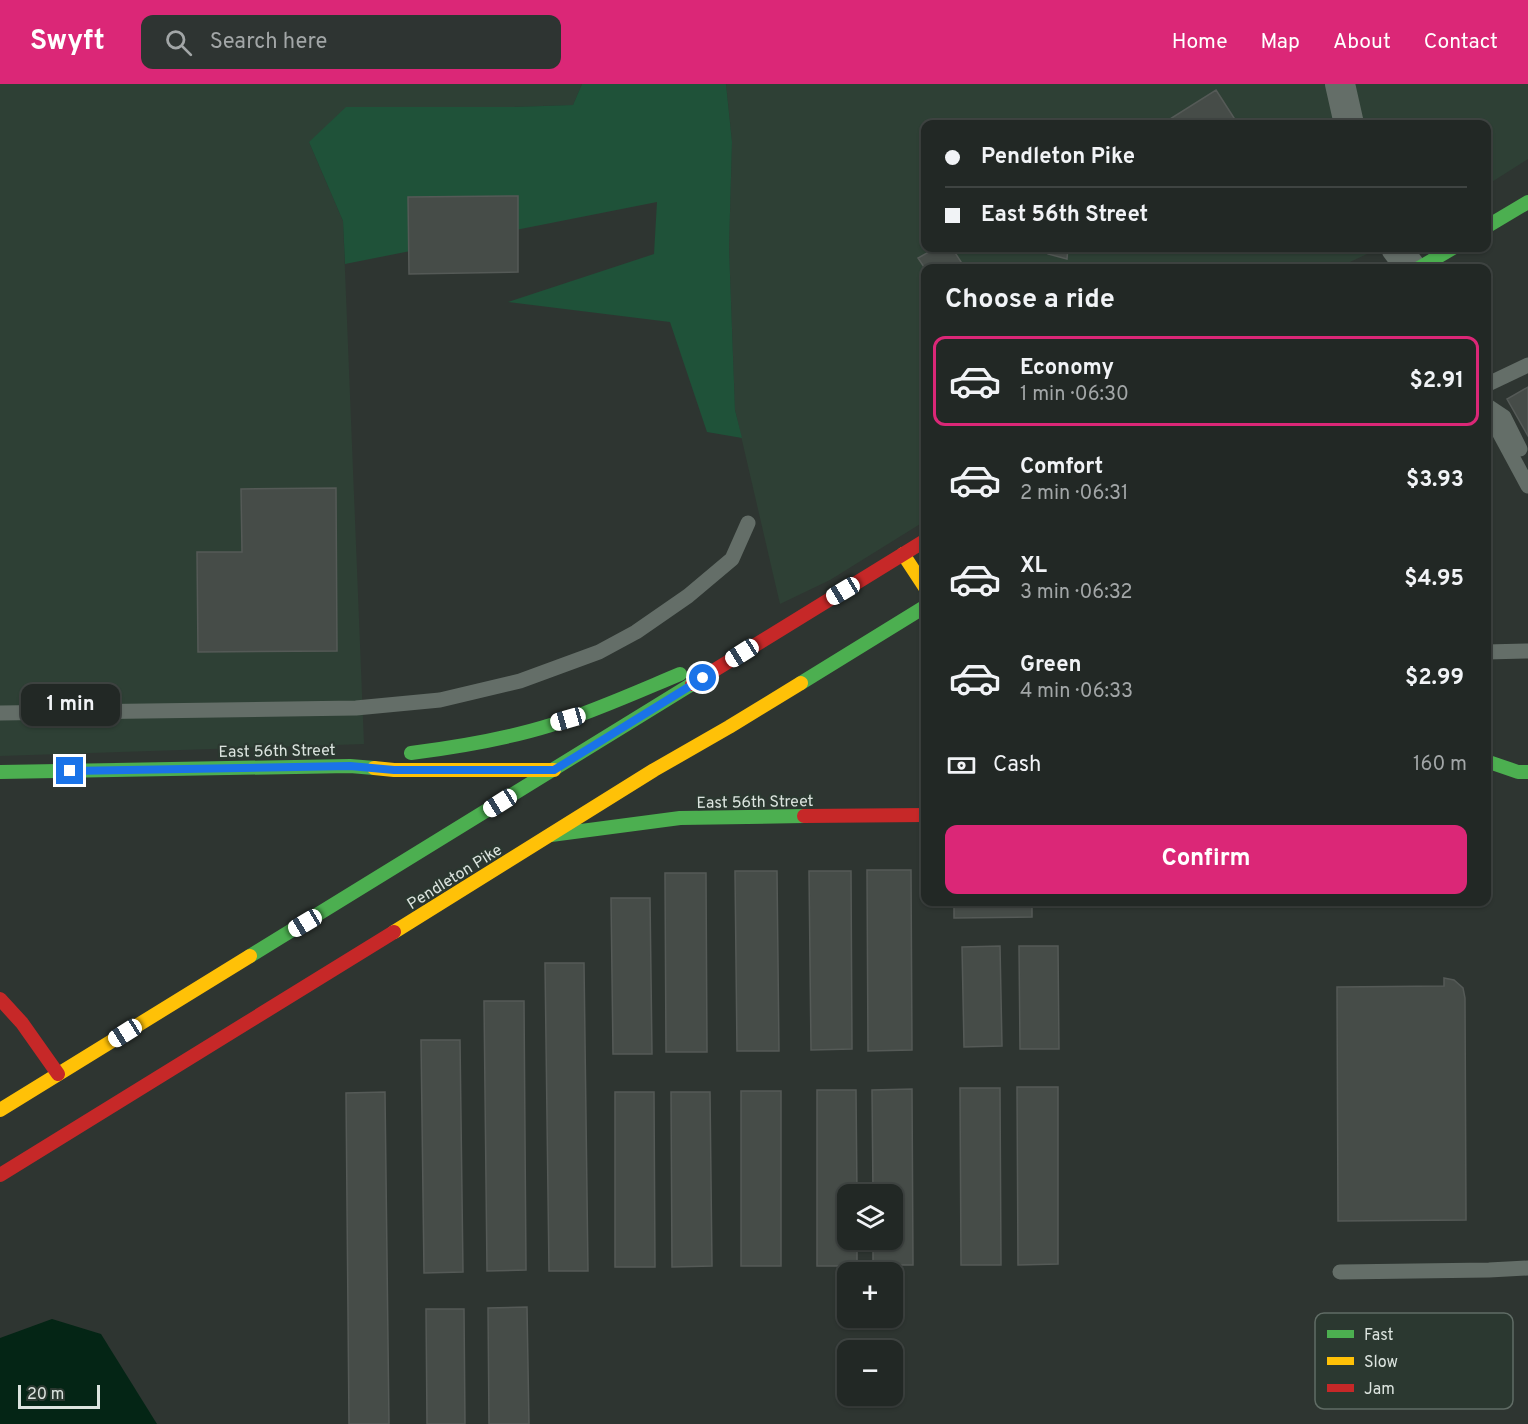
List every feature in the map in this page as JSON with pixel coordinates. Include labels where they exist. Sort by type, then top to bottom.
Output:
[{"type":"main road","points":[[1491,224],[1528,202]]},
{"type":"main road","points":[[1426,264],[1446,252]]},
{"type":"main road","points":[[0,1110],[921,543]]},
{"type":"main road","points":[[903,554],[921,581]]},
{"type":"main road","name":"Pendleton Pike","points":[[0,1176],[494,872],[654,770],[729,727],[921,609]]},
{"type":"main road","points":[[350,766],[393,755],[476,743],[568,719],[762,641]]},
{"type":"main road","points":[[1491,762],[1523,772]]},
{"type":"main road","name":"East 56th Street","points":[[0,772],[350,766],[394,770],[554,770]]},
{"type":"main road","points":[[1498,782],[1523,772]]},
{"type":"main road","name":"East 56th Street","points":[[551,835],[680,819],[921,815]]},
{"type":"main road","points":[[0,999],[22,1023],[58,1074]]},
{"type":"street","points":[[1340,84],[1348,120]]},
{"type":"lane","points":[[1491,383],[1528,365]]},
{"type":"lane","points":[[1491,409],[1504,417],[1528,467]]},
{"type":"lane","points":[[1491,416],[1528,486]]},
{"type":"lane","points":[[0,713],[356,708],[440,700],[520,681],[599,652],[636,632],[688,596],[732,559],[748,523]]},
{"type":"lane","points":[[1491,652],[1528,651]]},
{"type":"lane","points":[[1340,1272],[1528,1268]]},
{"type":"shaded area","points":[[0,84],[582,84],[573,105],[514,107],[309,142],[343,221],[364,744],[0,756]]},
{"type":"shaded area","points":[[582,84],[726,84],[732,142],[729,247],[735,410],[742,438],[707,432],[670,322],[508,302],[654,254],[657,202],[345,264],[343,221],[309,142],[346,107],[573,105]]},
{"type":"shaded area","points":[[726,84],[1528,84],[1528,159],[1491,182],[1491,120],[921,120],[921,252],[1371,252],[1346,264],[921,264],[921,523],[830,580],[780,604],[735,410],[729,247],[732,142]]},
{"type":"shaded area","points":[[52,1319],[101,1334],[157,1424],[0,1424],[0,1338]]},
{"type":"building","points":[[1216,90],[1235,120],[1168,120]]},
{"type":"building","points":[[518,196],[518,272],[409,274],[408,197]]},
{"type":"building","points":[[929,252],[955,252],[962,264],[922,264],[918,258]]},
{"type":"building","points":[[1048,252],[1068,252],[1067,259],[1048,254]]},
{"type":"building","points":[[1528,387],[1528,436],[1507,399]]},
{"type":"building","points":[[336,488],[337,651],[198,652],[197,552],[242,552],[241,489]]},
{"type":"building","points":[[867,870],[911,870],[912,1050],[868,1051]]},
{"type":"building","points":[[735,871],[777,871],[779,1051],[737,1051]]},
{"type":"building","points":[[809,871],[851,871],[852,1049],[811,1050]]},
{"type":"building","points":[[665,873],[706,873],[707,1052],[666,1052]]},
{"type":"building","points":[[611,898],[650,898],[652,1054],[613,1054]]},
{"type":"building","points":[[954,906],[1032,906],[1032,917],[954,918]]},
{"type":"building","points":[[1000,946],[1002,1046],[964,1047],[962,947]]},
{"type":"building","points":[[1019,946],[1058,946],[1059,1049],[1020,1049]]},
{"type":"building","points":[[545,963],[584,963],[588,1271],[549,1271]]},
{"type":"building","points":[[1444,978],[1454,980],[1463,988],[1465,998],[1466,1220],[1338,1221],[1337,987],[1444,986]]},
{"type":"building","points":[[484,1001],[524,1001],[526,1270],[487,1271]]},
{"type":"building","points":[[421,1040],[460,1040],[463,1272],[424,1273]]},
{"type":"building","points":[[1017,1087],[1058,1087],[1058,1264],[1018,1265]]},
{"type":"building","points":[[960,1088],[1000,1088],[1001,1265],[961,1265]]},
{"type":"building","points":[[912,1089],[913,1265],[903,1265],[903,1262],[873,1262],[873,1250],[903,1250],[903,1184],[873,1184],[872,1090]]},
{"type":"building","points":[[817,1090],[856,1090],[857,1184],[837,1184],[837,1250],[857,1250],[857,1262],[837,1262],[837,1266],[817,1266]]},
{"type":"building","points":[[741,1091],[781,1091],[781,1266],[741,1266]]},
{"type":"building","points":[[385,1092],[389,1424],[349,1424],[346,1093]]},
{"type":"building","points":[[615,1092],[654,1092],[655,1267],[615,1267]]},
{"type":"building","points":[[671,1092],[710,1092],[712,1266],[672,1267]]},
{"type":"building","points":[[527,1307],[529,1424],[489,1424],[488,1308]]},
{"type":"building","points":[[426,1309],[464,1309],[465,1424],[427,1424]]},
{"type":"traffic: fast","points":[[1491,224],[1528,202]]},
{"type":"traffic: fast","points":[[1426,264],[1446,252]]},
{"type":"traffic: fast","points":[[801,683],[921,609]]},
{"type":"traffic: fast","points":[[411,753],[482,742],[551,725],[680,674]]},
{"type":"traffic: fast","points":[[250,956],[692,684]]},
{"type":"traffic: fast","points":[[1491,763],[1518,772],[1528,772]]},
{"type":"traffic: fast","points":[[0,772],[350,766],[374,768]]},
{"type":"traffic: fast","points":[[551,835],[680,818],[804,816]]},
{"type":"traffic: slow","points":[[903,554],[921,581]]},
{"type":"traffic: slow","points":[[394,932],[654,770],[801,683]]},
{"type":"traffic: slow","points":[[374,768],[554,770]]},
{"type":"traffic: slow","points":[[0,1110],[250,956]]},
{"type":"traffic: jam","points":[[692,684],[921,543]]},
{"type":"traffic: jam","points":[[804,816],[921,815]]},
{"type":"traffic: jam","points":[[0,1175],[394,932]]},
{"type":"traffic: jam","points":[[0,999],[22,1023],[58,1074]]},
{"type":"route","points":[[70,771],[350,766],[394,770],[554,770],[703,678]]}]
